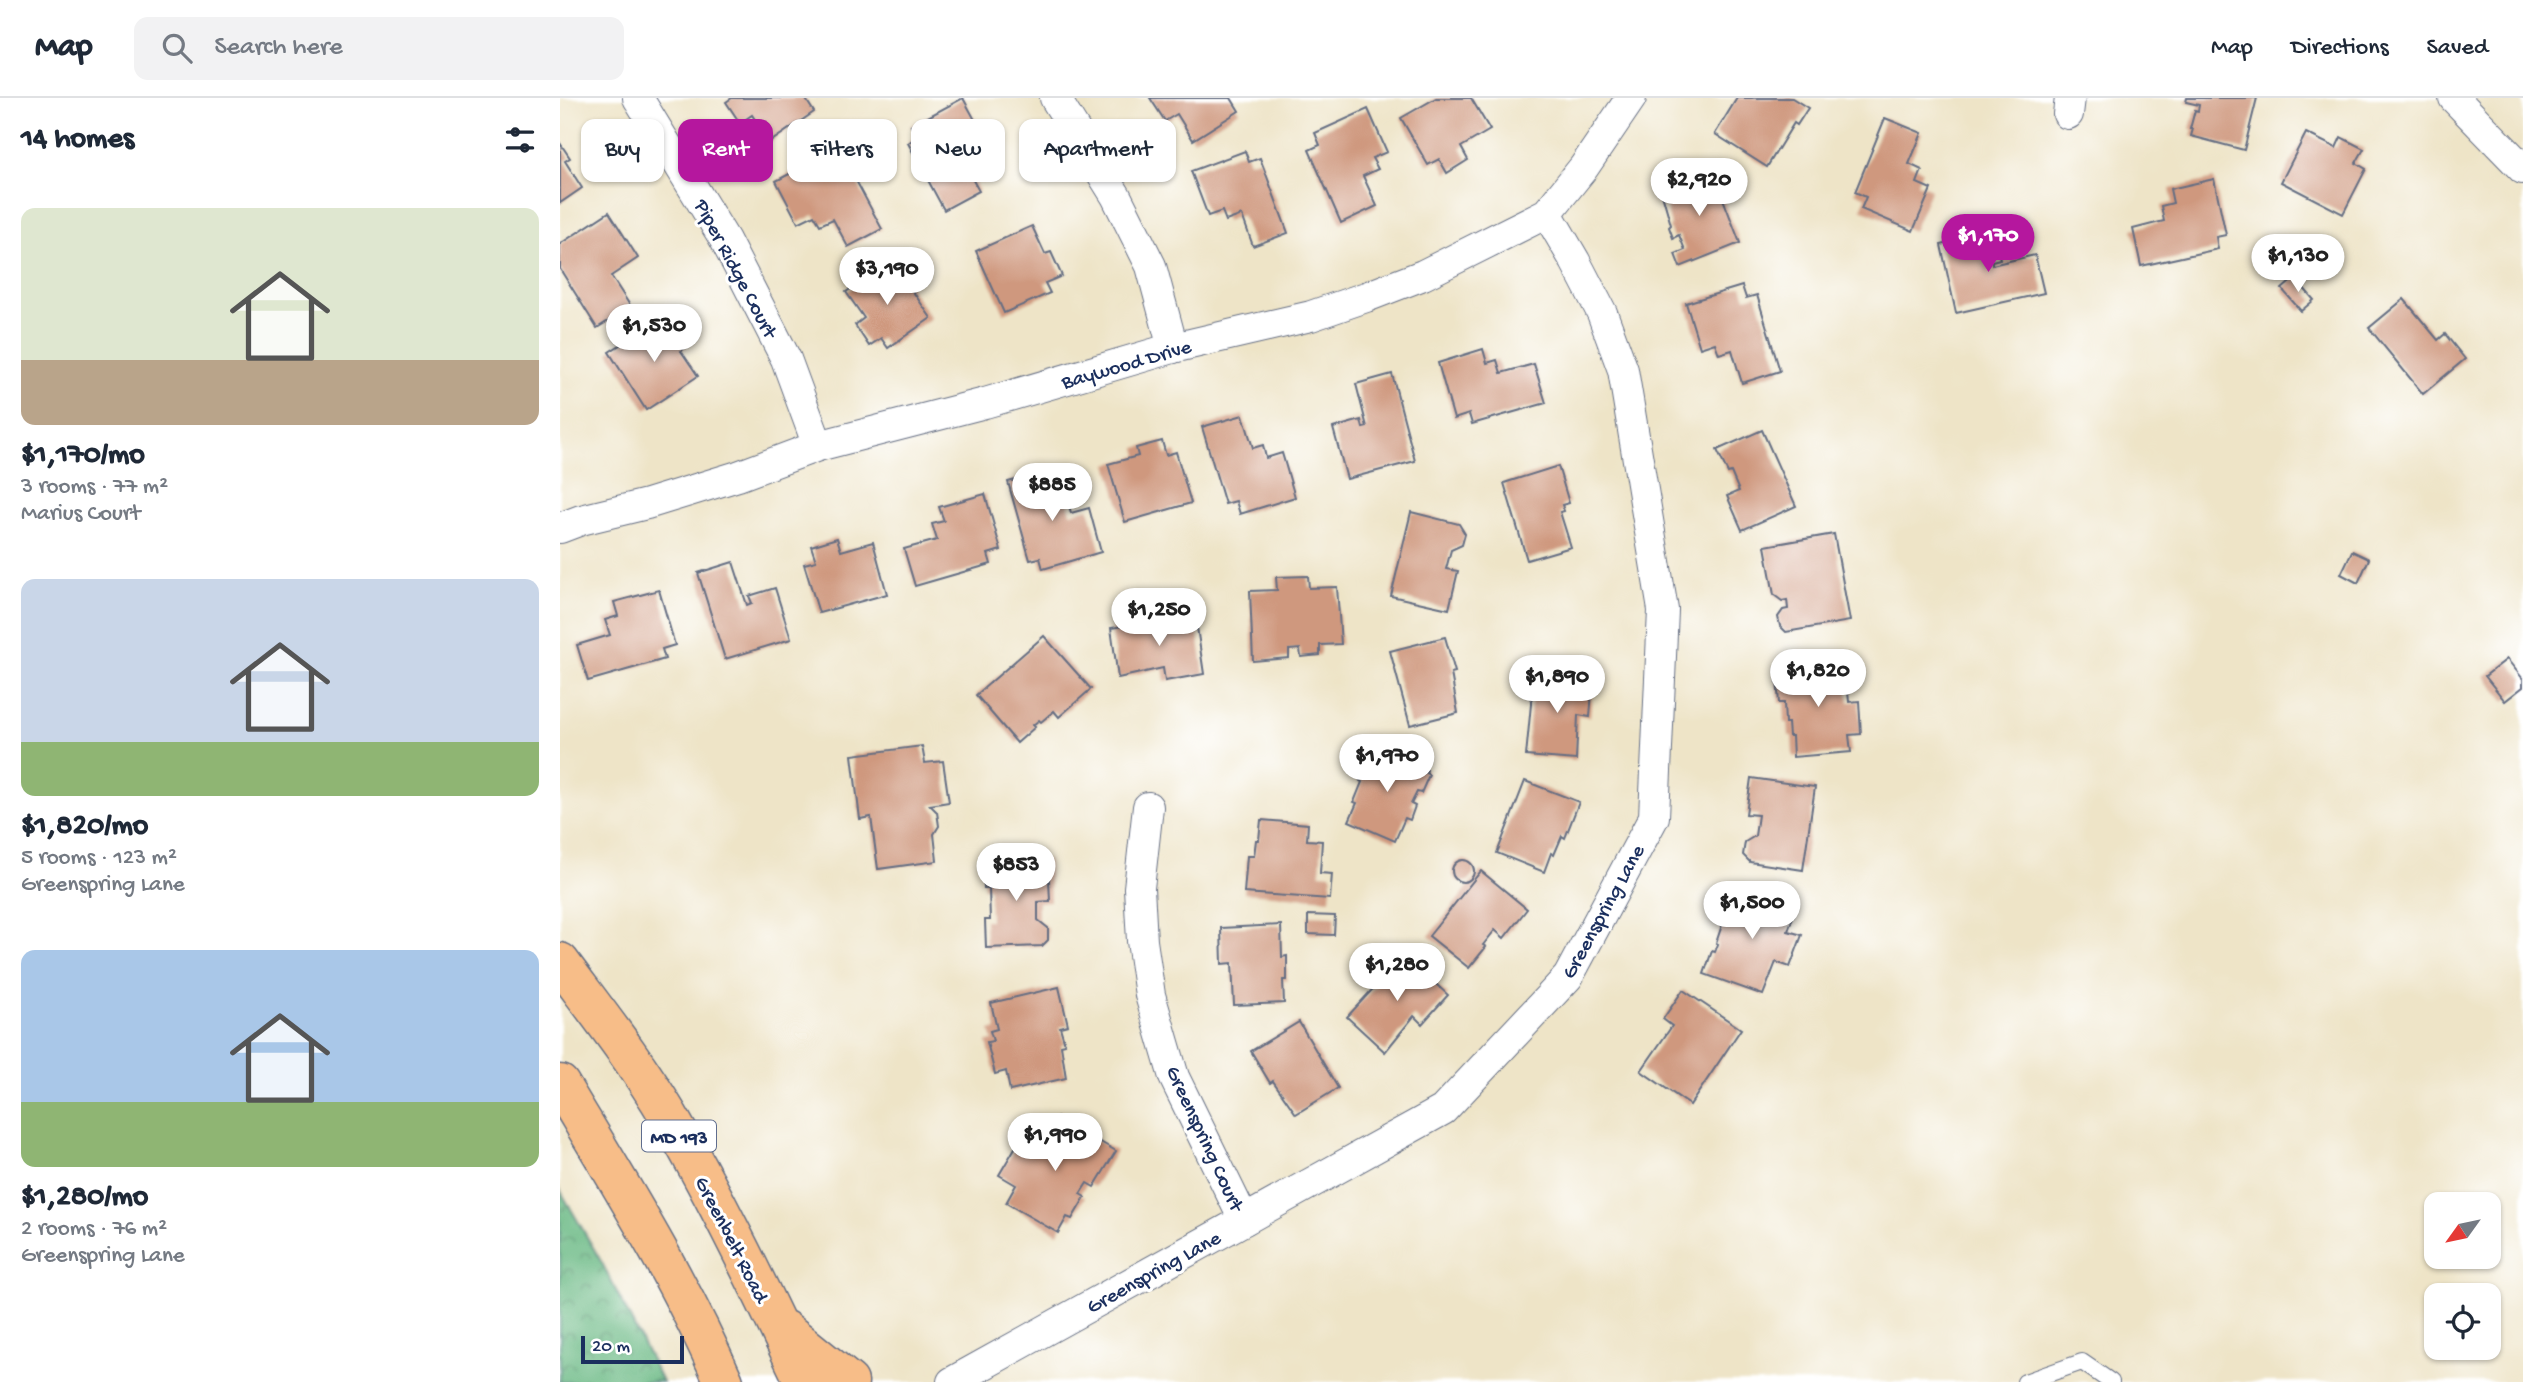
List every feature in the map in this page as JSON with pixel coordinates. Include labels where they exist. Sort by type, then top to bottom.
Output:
[{"type":"main road","name":"Greenbelt Road","points":[[560,962],[621,1043],[667,1114],[711,1192],[804,1382]]},
{"type":"main road","points":[[560,1084],[649,1234],[699,1325],[724,1382]]},
{"type":"main road","points":[[776,1322],[849,1382]]},
{"type":"street","name":"Piper Ridge Court","points":[[638,98],[725,240],[786,359],[818,446]]},
{"type":"street","points":[[1055,98],[1116,196],[1151,266],[1173,348]]},
{"type":"street","name":"Baywood Drive","points":[[560,528],[737,476],[818,446],[985,403],[1173,348],[1311,316],[1366,298],[1423,275],[1547,213],[1584,167],[1631,98]]},
{"type":"street","points":[[2454,98],[2523,169]]},
{"type":"street","name":"Greenspring Lane","points":[[952,1382],[1443,1110],[1568,977],[1654,817],[1663,610],[1623,370],[1602,313],[1547,213]]},
{"type":"street","name":"Greenspring Court","points":[[1148,807],[1139,888],[1142,941],[1150,995],[1174,1077],[1244,1220]]},
{"type":"lane","points":[[2025,1382],[2081,1362],[2111,1382]]},
{"type":"green space","points":[[560,1190],[602,1263],[662,1382],[560,1382]]},
{"type":"building","points":[[732,98],[805,98],[814,112],[804,119],[787,119],[787,130],[773,140],[773,119],[755,119],[752,115],[746,119],[737,119],[726,102]]},
{"type":"building","points":[[963,98],[974,119],[924,119]]},
{"type":"building","points":[[1150,98],[1231,98],[1239,111],[1193,140],[1177,114],[1164,119]]},
{"type":"building","points":[[1436,98],[1471,98],[1490,130],[1461,147],[1468,160],[1447,173],[1439,159],[1428,165],[1401,118]]},
{"type":"building","points":[[1737,98],[1792,98],[1808,108],[1797,125],[1794,123],[1767,167],[1715,134]]},
{"type":"building","points":[[2187,98],[2257,98],[2244,150],[2191,136],[2193,129],[2190,129],[2199,105],[2186,102]]},
{"type":"building","points":[[1368,109],[1387,152],[1372,158],[1378,169],[1363,176],[1377,206],[1341,223],[1309,150],[1320,145],[1315,133]]},
{"type":"building","points":[[1885,118],[1922,133],[1909,164],[1922,170],[1917,183],[1931,189],[1913,231],[1861,209],[1866,197],[1855,192]]},
{"type":"building","points":[[2306,133],[2336,148],[2341,137],[2364,149],[2356,163],[2366,169],[2343,214],[2281,182]]},
{"type":"building","points":[[560,143],[570,158],[565,161],[582,188],[560,203]]},
{"type":"building","points":[[1245,151],[1249,162],[1260,158],[1288,233],[1253,246],[1242,215],[1226,221],[1222,211],[1208,216],[1191,171]]},
{"type":"building","points":[[1712,170],[1740,243],[1680,267],[1675,254],[1685,250],[1679,235],[1673,238],[1661,190]]},
{"type":"building","points":[[787,175],[787,182],[857,182],[882,229],[848,247],[833,219],[820,225],[814,215],[798,223],[776,181]]},
{"type":"building","points":[[2214,179],[2226,235],[2216,237],[2218,249],[2141,266],[2133,229],[2164,221],[2161,206],[2173,203],[2170,189]]},
{"type":"building","points":[[929,182],[974,182],[979,191],[944,210]]},
{"type":"building","points":[[609,212],[638,258],[611,276],[631,307],[597,328],[560,269],[560,244]]},
{"type":"building","points":[[1032,226],[1045,254],[1051,252],[1062,276],[1045,283],[1050,293],[1004,313],[976,251]]},
{"type":"building","points":[[1994,233],[2000,259],[1992,261],[1992,265],[2035,255],[2044,293],[1956,313],[1941,245]]},
{"type":"building","points":[[892,261],[931,318],[888,348],[881,338],[869,346],[855,325],[864,318],[846,292]]},
{"type":"building","points":[[2295,278],[2314,300],[2301,311],[2282,289]]},
{"type":"building","points":[[1742,286],[1746,298],[1757,295],[1780,371],[1742,383],[1732,350],[1719,354],[1715,343],[1700,348],[1686,303]]},
{"type":"building","points":[[2404,299],[2438,340],[2445,334],[2465,359],[2423,394],[2369,328]]},
{"type":"building","points":[[672,324],[686,347],[681,351],[698,376],[646,410],[609,352],[651,325],[657,334]]},
{"type":"building","points":[[1483,349],[1487,363],[1497,360],[1501,373],[1534,364],[1546,403],[1472,424],[1469,414],[1454,419],[1438,363]]},
{"type":"building","points":[[1392,374],[1415,461],[1347,479],[1333,428],[1361,420],[1363,428],[1367,427],[1356,384]]},
{"type":"building","points":[[1243,415],[1253,448],[1263,445],[1266,458],[1282,453],[1295,497],[1240,514],[1236,501],[1225,504],[1202,427]]},
{"type":"building","points":[[1762,430],[1796,506],[1742,530],[1727,496],[1739,491],[1717,450]]},
{"type":"building","points":[[1162,441],[1166,455],[1176,452],[1191,503],[1125,522],[1108,464],[1138,456],[1136,448]]},
{"type":"building","points":[[1558,466],[1569,503],[1562,505],[1564,511],[1560,512],[1571,547],[1527,560],[1504,483]]},
{"type":"building","points":[[1049,471],[1058,505],[1068,502],[1071,513],[1089,508],[1101,552],[1043,569],[1040,558],[1030,560],[1008,482]]},
{"type":"building","points":[[985,494],[1001,550],[988,554],[991,564],[915,586],[904,549],[937,540],[932,524],[944,521],[939,507]]},
{"type":"building","points":[[1411,512],[1459,524],[1465,534],[1462,545],[1451,550],[1446,569],[1458,571],[1449,609],[1391,596]]},
{"type":"building","points":[[1834,534],[1850,621],[1786,632],[1780,626],[1778,617],[1783,610],[1788,609],[1787,600],[1782,601],[1774,595],[1765,546]]},
{"type":"building","points":[[837,538],[841,551],[873,542],[887,594],[819,613],[804,564],[816,561],[811,546]]},
{"type":"building","points":[[2352,551],[2369,559],[2358,583],[2341,574]]},
{"type":"building","points":[[733,562],[747,605],[752,603],[749,596],[775,588],[791,639],[725,659],[698,573]]},
{"type":"building","points":[[1308,576],[1309,588],[1337,587],[1341,644],[1320,645],[1320,655],[1301,657],[1300,649],[1289,650],[1289,658],[1253,661],[1250,591],[1277,590],[1276,577]]},
{"type":"building","points":[[659,590],[675,645],[662,649],[665,659],[588,681],[577,645],[610,635],[605,620],[618,616],[614,602]]},
{"type":"building","points":[[1195,614],[1204,674],[1165,681],[1163,668],[1118,678],[1111,628]]},
{"type":"building","points":[[1044,636],[1091,689],[1059,717],[1054,711],[1041,722],[1039,720],[1017,743],[976,695]]},
{"type":"building","points":[[1445,637],[1455,672],[1451,673],[1458,713],[1410,725],[1390,651]]},
{"type":"building","points":[[2507,659],[2523,679],[2523,687],[2505,701],[2485,676]]},
{"type":"building","points":[[1845,663],[1849,702],[1859,701],[1861,734],[1849,735],[1851,752],[1793,757],[1792,736],[1789,736],[1788,723],[1785,723],[1784,703],[1779,703],[1776,668]]},
{"type":"building","points":[[1534,673],[1593,679],[1590,717],[1578,715],[1576,760],[1526,756]]},
{"type":"building","points":[[922,746],[925,763],[943,761],[949,802],[930,805],[937,812],[939,826],[934,834],[937,861],[878,869],[871,817],[860,819],[852,755]]},
{"type":"building","points":[[1375,747],[1427,770],[1429,775],[1421,793],[1417,792],[1411,804],[1415,806],[1410,820],[1405,818],[1395,841],[1349,821],[1357,803],[1354,802],[1362,782],[1360,781]]},
{"type":"building","points":[[1751,778],[1815,787],[1803,870],[1750,862],[1743,855],[1745,842],[1755,836],[1758,815],[1746,814]]},
{"type":"building","points":[[1525,781],[1579,802],[1565,838],[1562,836],[1554,855],[1551,853],[1544,872],[1497,853]]},
{"type":"building","points":[[1261,820],[1308,824],[1307,840],[1322,841],[1320,873],[1332,874],[1330,899],[1244,893],[1247,856],[1254,856]]},
{"type":"building","points":[[1048,859],[1050,901],[1038,902],[1038,920],[1048,928],[1048,940],[1042,946],[986,948],[985,920],[990,920],[989,888],[984,888],[983,864],[988,864],[987,861]]},
{"type":"building","points":[[1463,860],[1471,863],[1474,871],[1471,879],[1463,882],[1455,879],[1452,871],[1455,863]]},
{"type":"building","points":[[1481,871],[1527,909],[1504,938],[1495,930],[1483,945],[1486,947],[1469,968],[1429,936]]},
{"type":"building","points":[[1728,886],[1795,911],[1788,931],[1802,935],[1790,967],[1776,962],[1763,995],[1704,974],[1712,951],[1715,952],[1718,944],[1716,943],[1722,925],[1715,922]]},
{"type":"building","points":[[1308,915],[1335,916],[1334,935],[1308,934]]},
{"type":"building","points":[[1281,925],[1282,957],[1287,956],[1287,980],[1283,980],[1284,1003],[1234,1005],[1232,963],[1222,964],[1221,928]]},
{"type":"building","points":[[1404,955],[1448,995],[1422,1024],[1414,1016],[1385,1052],[1347,1017]]},
{"type":"building","points":[[1059,987],[1068,1025],[1060,1027],[1065,1044],[1061,1045],[1066,1078],[1010,1091],[1006,1071],[995,1074],[987,1042],[993,1041],[990,1031],[997,1029],[991,1003]]},
{"type":"building","points":[[1683,990],[1741,1029],[1690,1105],[1641,1071],[1672,1026],[1663,1019]]},
{"type":"building","points":[[1299,1022],[1338,1088],[1296,1114],[1273,1081],[1270,1083],[1251,1051]]},
{"type":"building","points":[[1057,1117],[1116,1151],[1094,1187],[1087,1183],[1080,1194],[1085,1197],[1072,1219],[1067,1217],[1058,1233],[1006,1203],[1016,1185],[999,1175],[1025,1131],[1043,1141]]}]
